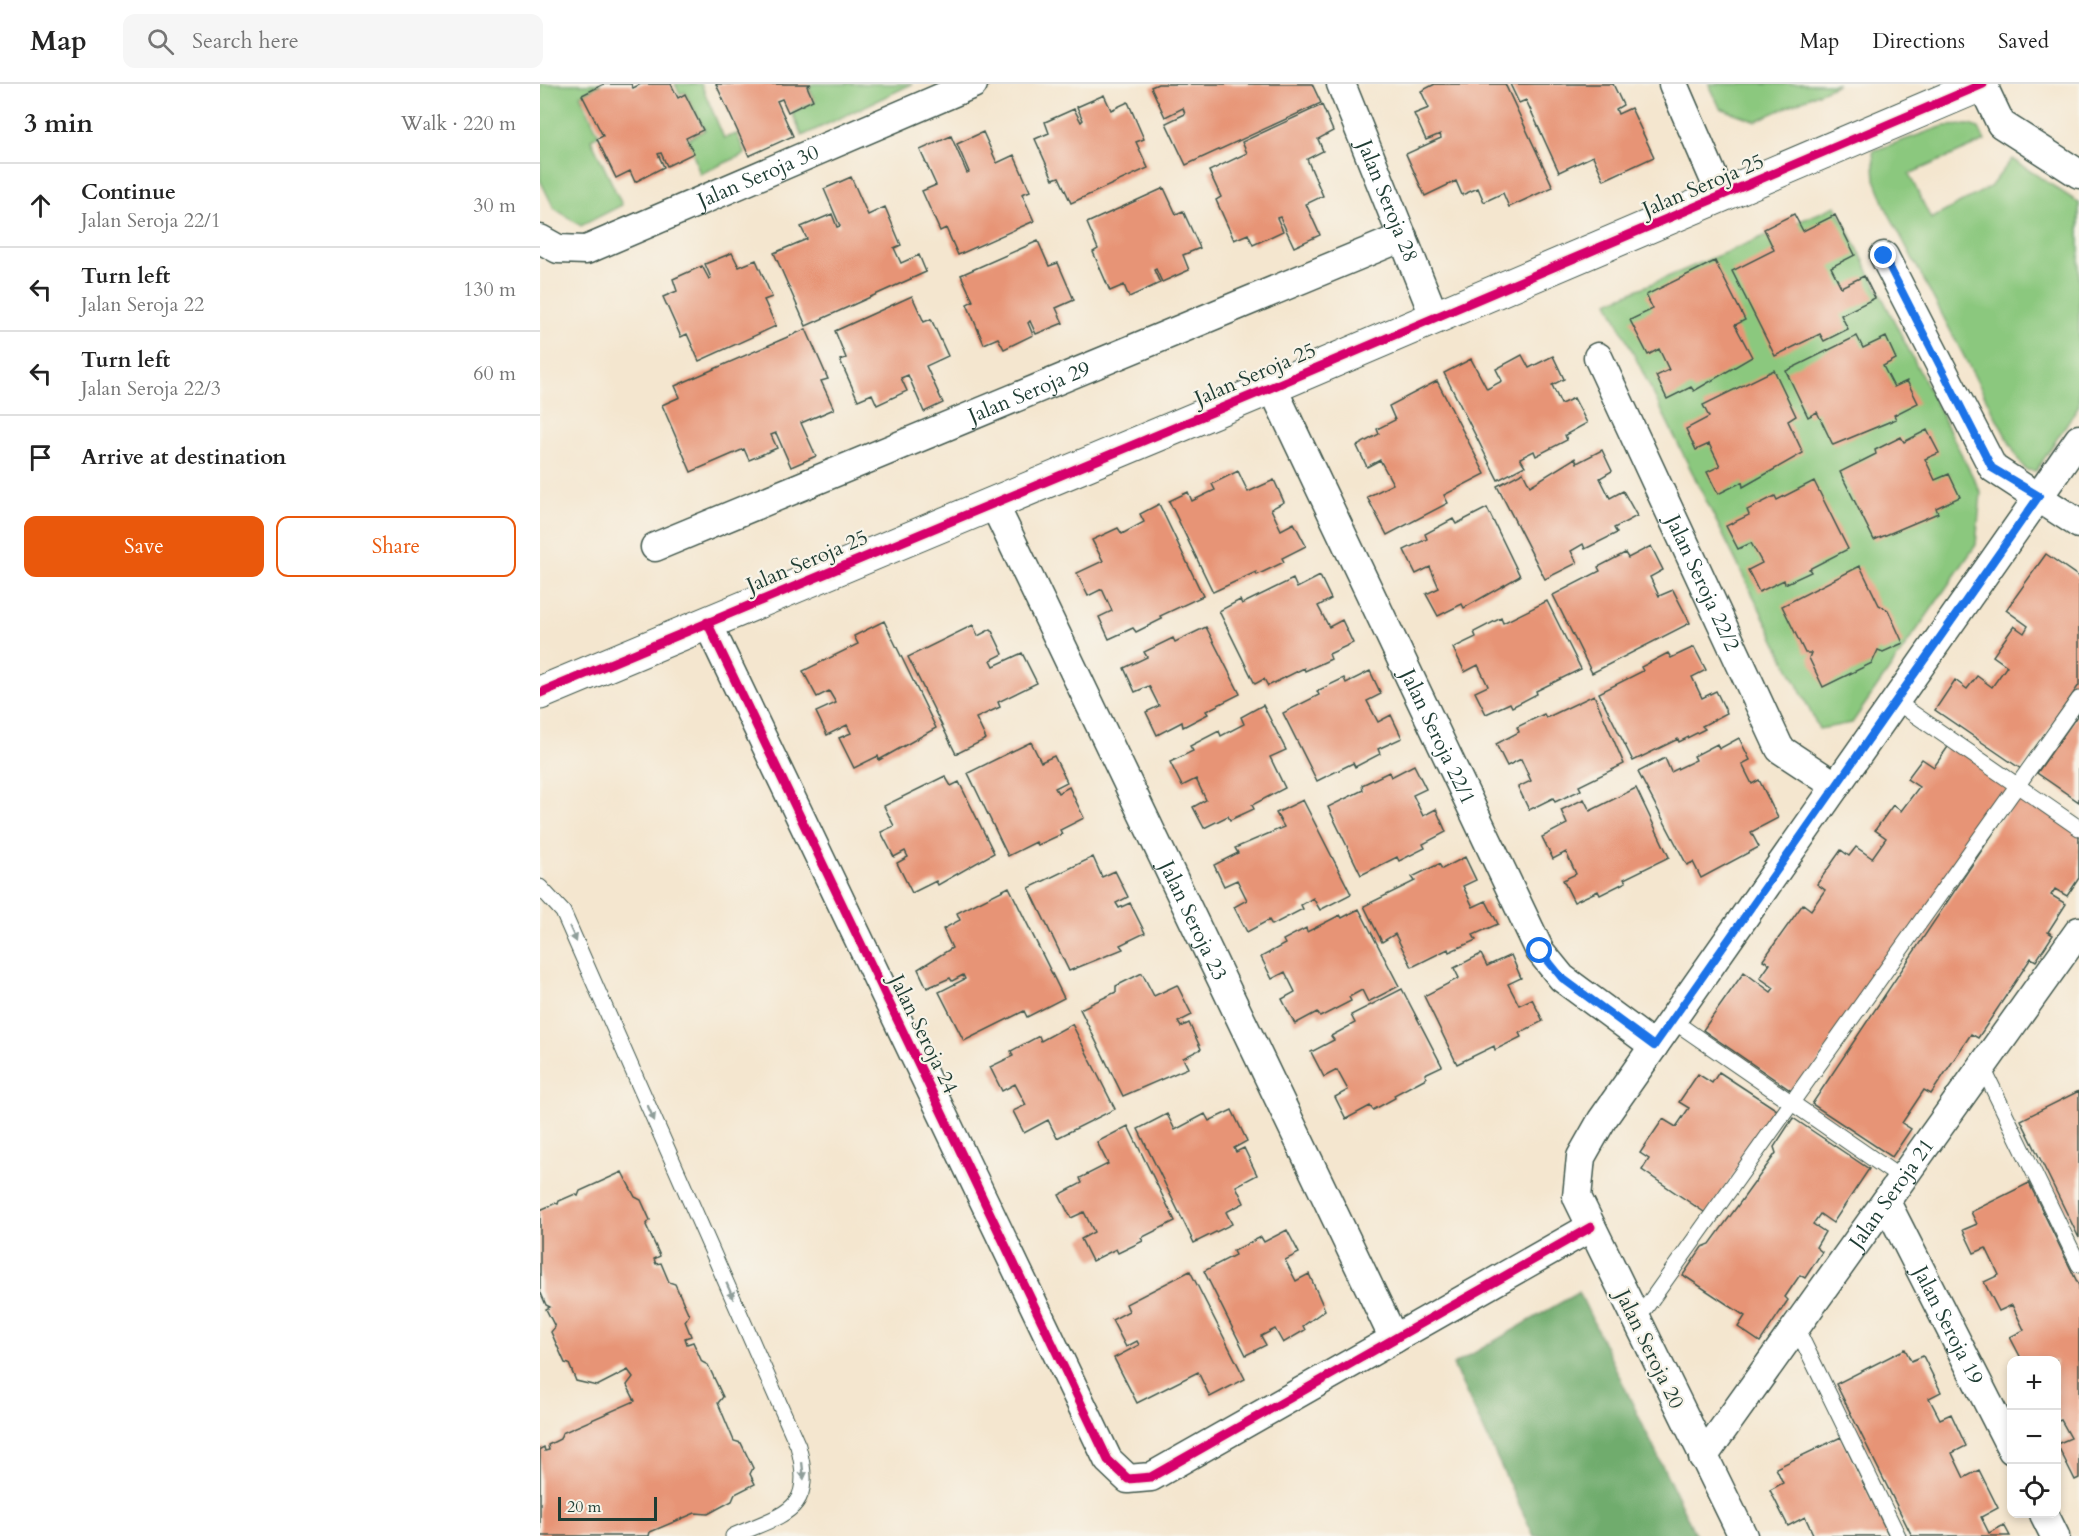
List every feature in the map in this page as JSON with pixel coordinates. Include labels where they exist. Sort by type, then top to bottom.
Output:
[{"type":"street","name":"Jalan Seroja 30","points":[[540,239],[558,249],[586,250],[973,84]]},
{"type":"street","name":"Jalan Seroja 28","points":[[1341,84],[1435,318]]},
{"type":"street","points":[[1673,84],[1722,197]]},
{"type":"street","points":[[1983,84],[2001,124],[2079,174]]},
{"type":"street","name":"Jalan Seroja 25","points":[[540,693],[1272,387],[1983,84]]},
{"type":"street","name":"Jalan Seroja 29","points":[[655,547],[1403,237]]},
{"type":"street","points":[[1884,256],[1992,468],[2039,496],[2079,524]]},
{"type":"street","name":"Jalan Seroja 22/2","points":[[1598,357],[1780,749],[1836,786]]},
{"type":"street","name":"Jalan Seroja 22/1","points":[[1272,387],[1540,951],[1562,978],[1654,1046]]},
{"type":"street","points":[[1654,1046],[2079,439]]},
{"type":"street","name":"Jalan Seroja 23","points":[[993,502],[1394,1339]]},
{"type":"street","name":"Jalan Seroja 24","points":[[707,622],[1108,1460],[1128,1479],[1151,1477],[1394,1339]]},
{"type":"street","name":"Jalan Seroja 21","points":[[1703,1457],[1982,1066],[2076,946]]},
{"type":"street","name":"Jalan Seroja 20","points":[[1654,1046],[1602,1120],[1581,1157],[1577,1197],[1743,1536]]},
{"type":"street","name":"Jalan Seroja 19","points":[[1894,1191],[2007,1439]]},
{"type":"street","points":[[1394,1339],[1591,1227]]},
{"type":"street","points":[[2046,1518],[2055,1536]]},
{"type":"lane","points":[[1637,1320],[2079,699]]},
{"type":"lane","points":[[1895,701],[2079,828]]},
{"type":"lane","points":[[540,887],[563,912],[798,1446],[804,1468],[804,1488],[794,1507],[733,1536]]},
{"type":"lane","points":[[1672,1020],[1791,1103],[1894,1191]]},
{"type":"lane","points":[[1982,1066],[2079,1265]]},
{"type":"lane","points":[[1796,1327],[1898,1536]]},
{"type":"green space","points":[[540,84],[601,84],[580,95],[599,135],[591,139],[622,205],[581,226],[554,208],[540,180]]},
{"type":"green space","points":[[675,84],[701,84],[724,138],[737,134],[745,154],[700,174],[688,139],[705,130],[685,92],[680,94]]},
{"type":"green space","points":[[813,84],[912,84],[802,136],[792,112],[815,101],[808,86]]},
{"type":"green space","points":[[1709,84],[1838,84],[1756,121],[1720,108]]},
{"type":"green space","points":[[1969,125],[1979,128],[1985,141],[1909,174],[1931,219],[1990,187],[2012,159],[2079,203],[2079,405],[2036,471],[2026,470],[2018,459],[1887,210],[1875,179],[1873,151],[1944,126]]},
{"type":"green space","points":[[1836,206],[1981,493],[1976,545],[1852,723],[1819,729],[1608,302]]},
{"type":"green space","points":[[1579,1292],[1696,1536],[1534,1536],[1453,1365]]},
{"type":"building","points":[[604,84],[631,84],[633,88],[641,84],[671,84],[678,98],[685,94],[703,130],[686,138],[694,153],[667,166],[661,153],[658,154],[664,167],[635,182],[630,171],[616,178],[597,139],[603,136],[582,95]]},
{"type":"building","points":[[716,84],[811,84],[807,86],[813,100],[788,112],[782,99],[777,101],[793,136],[749,156]]},
{"type":"building","points":[[1158,84],[1312,84],[1321,103],[1186,165],[1166,123],[1185,114],[1183,108],[1165,117],[1151,87]]},
{"type":"building","points":[[1435,84],[1505,84],[1553,187],[1509,207],[1503,193],[1484,202],[1478,188],[1462,195],[1456,181],[1425,196],[1406,154],[1441,138],[1440,134],[1426,140],[1414,114],[1429,108],[1421,91]]},
{"type":"building","points":[[1510,84],[1613,84],[1623,105],[1616,109],[1618,114],[1631,108],[1654,157],[1604,180],[1593,156],[1559,172],[1526,100],[1519,103]]},
{"type":"building","points":[[1104,95],[1111,110],[1128,102],[1144,139],[1136,142],[1148,168],[1071,203],[1059,177],[1053,179],[1035,139],[1049,133],[1045,122],[1074,109],[1081,122],[1083,120],[1077,107]]},
{"type":"building","points":[[1322,105],[1333,131],[1318,139],[1323,151],[1307,159],[1323,196],[1306,204],[1320,235],[1294,247],[1280,217],[1277,218],[1283,231],[1253,245],[1248,234],[1234,240],[1216,200],[1221,197],[1209,171],[1247,153],[1242,142]]},
{"type":"building","points":[[983,132],[997,163],[1014,155],[1030,191],[1022,194],[1034,221],[958,255],[946,228],[940,231],[922,191],[936,185],[920,150],[951,136],[967,173],[969,172],[957,144]]},
{"type":"building","points":[[851,177],[868,215],[885,207],[901,245],[894,248],[901,263],[919,255],[926,272],[806,326],[774,253],[807,239],[801,227],[832,214],[837,227],[840,226],[824,189]]},
{"type":"building","points":[[1164,188],[1176,214],[1183,211],[1200,248],[1183,255],[1189,270],[1162,282],[1156,269],[1154,270],[1160,283],[1129,297],[1124,285],[1110,291],[1093,252],[1098,249],[1087,223]]},
{"type":"building","points":[[1794,214],[1803,231],[1835,215],[1855,255],[1831,267],[1841,287],[1864,276],[1875,298],[1841,315],[1848,329],[1824,341],[1820,334],[1775,356],[1732,271],[1774,250],[1764,229]]},
{"type":"building","points":[[1038,241],[1049,266],[1058,263],[1074,300],[1056,308],[1063,323],[1036,334],[1030,321],[1028,323],[1033,335],[1004,349],[998,338],[984,344],[967,304],[973,301],[961,275]]},
{"type":"building","points":[[732,253],[739,267],[756,260],[772,297],[764,300],[776,326],[699,361],[687,334],[681,337],[663,297],[677,291],[673,279],[702,266],[709,279],[711,278],[705,264]]},
{"type":"building","points":[[1715,261],[1745,320],[1735,325],[1752,357],[1694,391],[1691,387],[1667,399],[1656,376],[1669,370],[1659,349],[1648,355],[1630,320],[1653,309],[1646,295]]},
{"type":"building","points":[[912,296],[924,322],[931,319],[948,356],[926,366],[943,403],[924,412],[908,375],[901,378],[907,391],[877,405],[872,394],[858,400],[840,360],[846,358],[835,331]]},
{"type":"building","points":[[806,329],[828,379],[821,381],[834,409],[801,423],[816,456],[791,467],[776,433],[771,435],[777,448],[749,460],[744,449],[691,472],[662,405],[680,397],[675,386]]},
{"type":"building","points":[[1857,336],[1863,348],[1886,337],[1896,359],[1883,366],[1894,387],[1907,381],[1918,403],[1894,415],[1896,419],[1833,445],[1817,412],[1808,417],[1786,371]]},
{"type":"building","points":[[1522,355],[1529,368],[1553,356],[1564,379],[1552,385],[1561,404],[1574,398],[1587,423],[1565,435],[1567,440],[1536,456],[1534,451],[1520,458],[1525,466],[1498,480],[1444,373],[1471,359],[1487,389],[1502,381],[1496,369]]},
{"type":"building","points":[[1774,370],[1796,416],[1788,421],[1803,453],[1743,487],[1742,482],[1718,494],[1707,472],[1720,466],[1709,444],[1696,450],[1686,429],[1709,417],[1703,405]]},
{"type":"building","points":[[1437,381],[1485,474],[1444,495],[1448,503],[1387,535],[1367,497],[1393,484],[1380,460],[1367,467],[1357,446],[1379,434],[1377,429],[1395,420],[1389,406]]},
{"type":"building","points":[[1927,430],[1939,453],[1925,459],[1935,480],[1949,474],[1960,497],[1936,508],[1938,513],[1874,540],[1840,472],[1876,454],[1875,450],[1901,437],[1904,442]]},
{"type":"building","points":[[1602,450],[1612,471],[1600,478],[1610,498],[1623,491],[1637,516],[1614,528],[1617,533],[1585,549],[1583,544],[1571,551],[1577,563],[1545,579],[1497,486],[1523,472],[1530,486],[1575,458],[1577,463]]},
{"type":"building","points":[[1238,471],[1248,492],[1274,480],[1284,502],[1271,509],[1281,530],[1294,523],[1306,546],[1282,558],[1284,562],[1213,592],[1169,501],[1188,492],[1192,501],[1215,490],[1212,484]]},
{"type":"building","points":[[1814,481],[1848,549],[1809,569],[1811,572],[1785,584],[1784,580],[1759,592],[1748,570],[1762,563],[1751,543],[1738,549],[1726,526],[1749,515],[1747,510],[1775,496],[1777,500]]},
{"type":"building","points":[[1159,504],[1203,596],[1160,616],[1162,619],[1136,632],[1133,628],[1109,639],[1099,617],[1112,611],[1102,589],[1088,596],[1077,573],[1103,561],[1092,540],[1118,528],[1122,534],[1144,522],[1140,514]]},
{"type":"building","points":[[1487,508],[1520,576],[1464,608],[1462,604],[1438,616],[1426,594],[1439,588],[1430,567],[1416,574],[1404,550],[1427,539],[1425,534],[1453,519],[1456,524]]},
{"type":"building","points":[[1651,546],[1663,570],[1650,577],[1659,596],[1673,590],[1690,623],[1592,673],[1553,595],[1600,571],[1598,567],[1625,553],[1628,558]]},
{"type":"building","points":[[2046,554],[2079,577],[2079,685],[2021,769],[1935,710],[1955,680],[1967,689],[1977,676],[1992,687],[2007,666],[1993,656],[2014,626],[2024,633],[2028,626],[2006,610]]},
{"type":"building","points":[[1860,566],[1879,605],[1888,610],[1903,643],[1883,652],[1878,650],[1872,663],[1823,687],[1809,658],[1811,653],[1805,653],[1782,606]]},
{"type":"building","points":[[1320,576],[1331,599],[1318,606],[1329,627],[1342,620],[1353,643],[1329,654],[1331,659],[1305,671],[1304,668],[1268,686],[1264,679],[1255,684],[1219,611],[1240,600],[1242,604],[1293,579],[1297,588]]},
{"type":"building","points":[[1547,601],[1581,669],[1536,691],[1537,694],[1512,707],[1510,703],[1486,714],[1475,692],[1488,686],[1478,665],[1465,672],[1453,648],[1476,637],[1474,632],[1501,618],[1503,623]]},
{"type":"building","points":[[884,621],[936,728],[879,760],[878,756],[854,768],[839,738],[851,733],[847,725],[827,735],[816,712],[836,703],[829,691],[817,697],[803,671],[858,644],[854,636]]},
{"type":"building","points":[[973,625],[978,636],[991,629],[1003,654],[991,660],[994,666],[1022,653],[1037,683],[998,702],[1000,707],[976,718],[986,739],[956,754],[908,657]]},
{"type":"building","points":[[1206,627],[1240,694],[1206,711],[1208,714],[1183,727],[1182,722],[1157,735],[1146,712],[1159,706],[1149,686],[1135,692],[1124,668],[1147,657],[1144,652],[1173,638],[1175,642]]},
{"type":"building","points":[[1694,647],[1706,670],[1692,677],[1702,698],[1716,691],[1727,713],[1702,726],[1705,729],[1679,742],[1678,739],[1633,761],[1599,693],[1643,671],[1641,667],[1668,653],[1671,658]]},
{"type":"building","points":[[1370,671],[1381,694],[1367,701],[1378,722],[1391,715],[1402,738],[1378,749],[1380,754],[1355,767],[1353,763],[1317,781],[1283,713],[1319,695],[1317,691],[1344,678],[1346,683]]},
{"type":"building","points":[[1594,695],[1624,764],[1579,786],[1581,790],[1555,802],[1553,798],[1529,810],[1518,787],[1531,781],[1521,759],[1507,766],[1496,744],[1519,732],[1517,727],[1544,714],[1546,718]]},
{"type":"building","points":[[1263,705],[1286,750],[1270,757],[1285,788],[1252,805],[1254,809],[1230,820],[1228,816],[1204,828],[1193,807],[1206,800],[1196,779],[1182,786],[1170,762],[1193,751],[1190,746],[1219,731],[1221,736],[1244,724],[1241,717]]},
{"type":"building","points":[[2079,713],[2079,802],[2037,773]]},
{"type":"building","points":[[1739,738],[1750,760],[1742,764],[1752,784],[1759,780],[1778,818],[1751,832],[1759,847],[1701,878],[1693,862],[1687,865],[1638,772],[1665,758],[1671,772],[1696,760],[1694,756],[1717,744],[1719,749]]},
{"type":"building","points":[[1952,741],[2015,786],[1796,1094],[1703,1030],[1744,972],[1771,992],[1774,988],[1760,978],[1770,964],[1763,960],[1803,904],[1811,910],[1825,890],[1817,884],[1841,850],[1849,856],[1856,847],[1872,858],[1886,838],[1875,830],[1893,805],[1901,811],[1919,787],[1907,779],[1922,759],[1934,767]]},
{"type":"building","points":[[1031,742],[1041,762],[1054,756],[1067,782],[1055,788],[1058,793],[1069,787],[1084,818],[1060,830],[1062,834],[1038,845],[1036,842],[1008,856],[968,773]]},
{"type":"building","points":[[1414,765],[1426,789],[1413,795],[1423,816],[1436,809],[1446,832],[1423,844],[1425,848],[1399,861],[1397,857],[1361,875],[1328,807],[1363,790],[1362,785],[1389,772],[1391,777]]},
{"type":"building","points":[[945,776],[951,786],[959,782],[994,853],[938,885],[936,881],[912,893],[897,863],[908,857],[905,851],[894,857],[881,832],[894,826],[884,806]]},
{"type":"building","points":[[1636,788],[1669,857],[1624,879],[1626,882],[1600,895],[1598,891],[1574,902],[1563,880],[1576,874],[1566,852],[1553,859],[1542,837],[1567,824],[1561,810],[1584,799],[1590,811]]},
{"type":"building","points":[[2020,793],[2079,832],[2079,878],[2067,896],[2055,889],[2051,895],[2066,904],[2048,932],[2053,935],[2036,961],[2031,958],[1978,1038],[1971,1034],[1931,1094],[1924,1090],[1902,1123],[1911,1129],[1892,1157],[1812,1104]]},
{"type":"building","points":[[1303,800],[1351,894],[1320,910],[1313,898],[1301,905],[1303,909],[1272,925],[1269,920],[1247,932],[1234,907],[1247,900],[1237,880],[1224,886],[1214,865],[1238,853],[1235,848],[1284,827],[1276,813]]},
{"type":"building","points":[[1093,857],[1102,877],[1115,871],[1128,897],[1116,903],[1119,908],[1130,903],[1145,933],[1120,945],[1123,949],[1069,971],[1029,888]]},
{"type":"building","points":[[1465,857],[1476,880],[1463,886],[1473,907],[1486,901],[1498,924],[1473,935],[1476,940],[1449,952],[1448,949],[1412,967],[1395,934],[1382,942],[1364,906],[1415,881],[1412,877],[1439,864],[1442,869]]},
{"type":"building","points":[[1009,887],[1064,998],[1027,1017],[1024,1011],[964,1041],[939,992],[965,979],[963,975],[952,981],[950,978],[927,988],[918,969],[952,948],[943,929],[960,920],[957,913]]},
{"type":"building","points":[[1359,909],[1399,986],[1368,1002],[1362,990],[1349,997],[1351,1001],[1320,1017],[1317,1012],[1295,1024],[1282,999],[1295,992],[1285,972],[1272,979],[1261,957],[1285,944],[1283,940],[1306,928],[1307,932],[1340,915],[1342,918]]},
{"type":"building","points":[[1481,954],[1487,966],[1511,955],[1521,978],[1508,984],[1519,1005],[1532,999],[1543,1021],[1519,1033],[1521,1037],[1495,1050],[1494,1046],[1457,1064],[1424,996],[1459,978],[1454,968]]},
{"type":"building","points":[[1142,973],[1154,996],[1177,985],[1192,1015],[1178,1022],[1181,1027],[1189,1023],[1201,1049],[1183,1058],[1188,1068],[1123,1096],[1080,1009],[1116,992],[1116,986]]},
{"type":"building","points":[[1402,989],[1442,1066],[1425,1074],[1426,1078],[1394,1095],[1395,1098],[1373,1110],[1370,1106],[1346,1119],[1335,1097],[1348,1090],[1337,1070],[1324,1077],[1311,1052],[1334,1040],[1331,1036],[1355,1023],[1351,1015]]},
{"type":"building","points":[[1072,1024],[1115,1109],[1057,1138],[1048,1120],[1024,1133],[1013,1111],[1026,1105],[1015,1084],[1002,1091],[990,1067],[1013,1056],[1011,1051],[1039,1036],[1041,1041]]},
{"type":"building","points":[[1719,1072],[1777,1110],[1707,1214],[1642,1170],[1649,1159],[1640,1153],[1663,1119],[1676,1127],[1689,1108],[1679,1102],[1698,1074],[1712,1083]]},
{"type":"building","points":[[2079,1091],[2079,1238],[2021,1120]]},
{"type":"building","points":[[1232,1110],[1247,1141],[1234,1148],[1236,1152],[1244,1148],[1257,1175],[1236,1186],[1244,1203],[1226,1212],[1232,1224],[1194,1243],[1138,1129],[1167,1114],[1175,1130],[1205,1114],[1209,1121]]},
{"type":"building","points":[[1793,1118],[1869,1169],[1833,1223],[1820,1214],[1813,1224],[1825,1232],[1816,1247],[1822,1252],[1805,1278],[1800,1275],[1785,1297],[1788,1300],[1760,1342],[1738,1327],[1745,1316],[1683,1275],[1702,1247],[1710,1244],[1776,1153],[1774,1147]]},
{"type":"building","points":[[1128,1126],[1175,1221],[1141,1238],[1143,1241],[1118,1253],[1116,1249],[1092,1261],[1081,1239],[1094,1232],[1084,1212],[1071,1218],[1059,1195],[1082,1183],[1080,1178],[1108,1164],[1097,1142]]},
{"type":"building","points":[[622,1172],[635,1197],[641,1200],[650,1220],[646,1225],[660,1256],[654,1259],[656,1264],[661,1263],[669,1282],[675,1284],[689,1315],[685,1321],[691,1336],[685,1338],[687,1344],[693,1342],[702,1362],[708,1365],[723,1397],[718,1403],[734,1441],[741,1443],[753,1468],[750,1474],[755,1484],[735,1494],[732,1501],[708,1514],[695,1513],[650,1532],[649,1536],[540,1536],[540,1449],[544,1447],[545,1451],[549,1450],[548,1445],[560,1439],[562,1433],[635,1401],[627,1385],[633,1377],[628,1370],[597,1386],[576,1381],[569,1364],[565,1363],[551,1332],[555,1327],[546,1309],[550,1307],[546,1305],[540,1291],[540,1210],[558,1204],[559,1201],[575,1194],[578,1196],[580,1191]]},
{"type":"building","points":[[2029,1183],[2079,1286],[2079,1478],[2075,1480],[2061,1452],[2061,1442],[2071,1438],[2061,1420],[2061,1356],[2020,1356],[2010,1337],[2024,1330],[2012,1305],[1999,1311],[1984,1282],[1999,1275],[1986,1248],[1974,1253],[1963,1230],[1977,1224],[1971,1212]]},
{"type":"building","points":[[1287,1230],[1299,1253],[1285,1260],[1296,1281],[1309,1274],[1325,1310],[1303,1326],[1305,1330],[1283,1343],[1275,1329],[1261,1336],[1266,1345],[1246,1355],[1204,1271],[1235,1255],[1233,1251],[1261,1237],[1264,1242]]},
{"type":"building","points":[[1190,1271],[1245,1379],[1210,1397],[1198,1372],[1137,1403],[1114,1358],[1139,1345],[1137,1341],[1126,1347],[1112,1320],[1129,1311],[1126,1304]]},
{"type":"building","points":[[1905,1349],[1911,1361],[1923,1356],[1941,1392],[1929,1398],[1940,1419],[1951,1414],[1966,1446],[1952,1453],[1964,1478],[1979,1470],[1998,1508],[1981,1517],[1989,1533],[2004,1525],[2010,1536],[1912,1536],[1836,1384]]},
{"type":"building","points":[[1841,1437],[1889,1536],[1814,1536],[1805,1517],[1788,1526],[1770,1490],[1783,1483],[1776,1468]]},
{"type":"cycle path","points":[[540,693],[1272,387],[1983,84]]},
{"type":"cycle path","points":[[707,622],[1108,1460],[1128,1479],[1151,1477],[1591,1227]]},
{"type":"route","points":[[1540,951],[1562,978],[1654,1046],[2039,496],[1992,468],[1884,256]]}]
